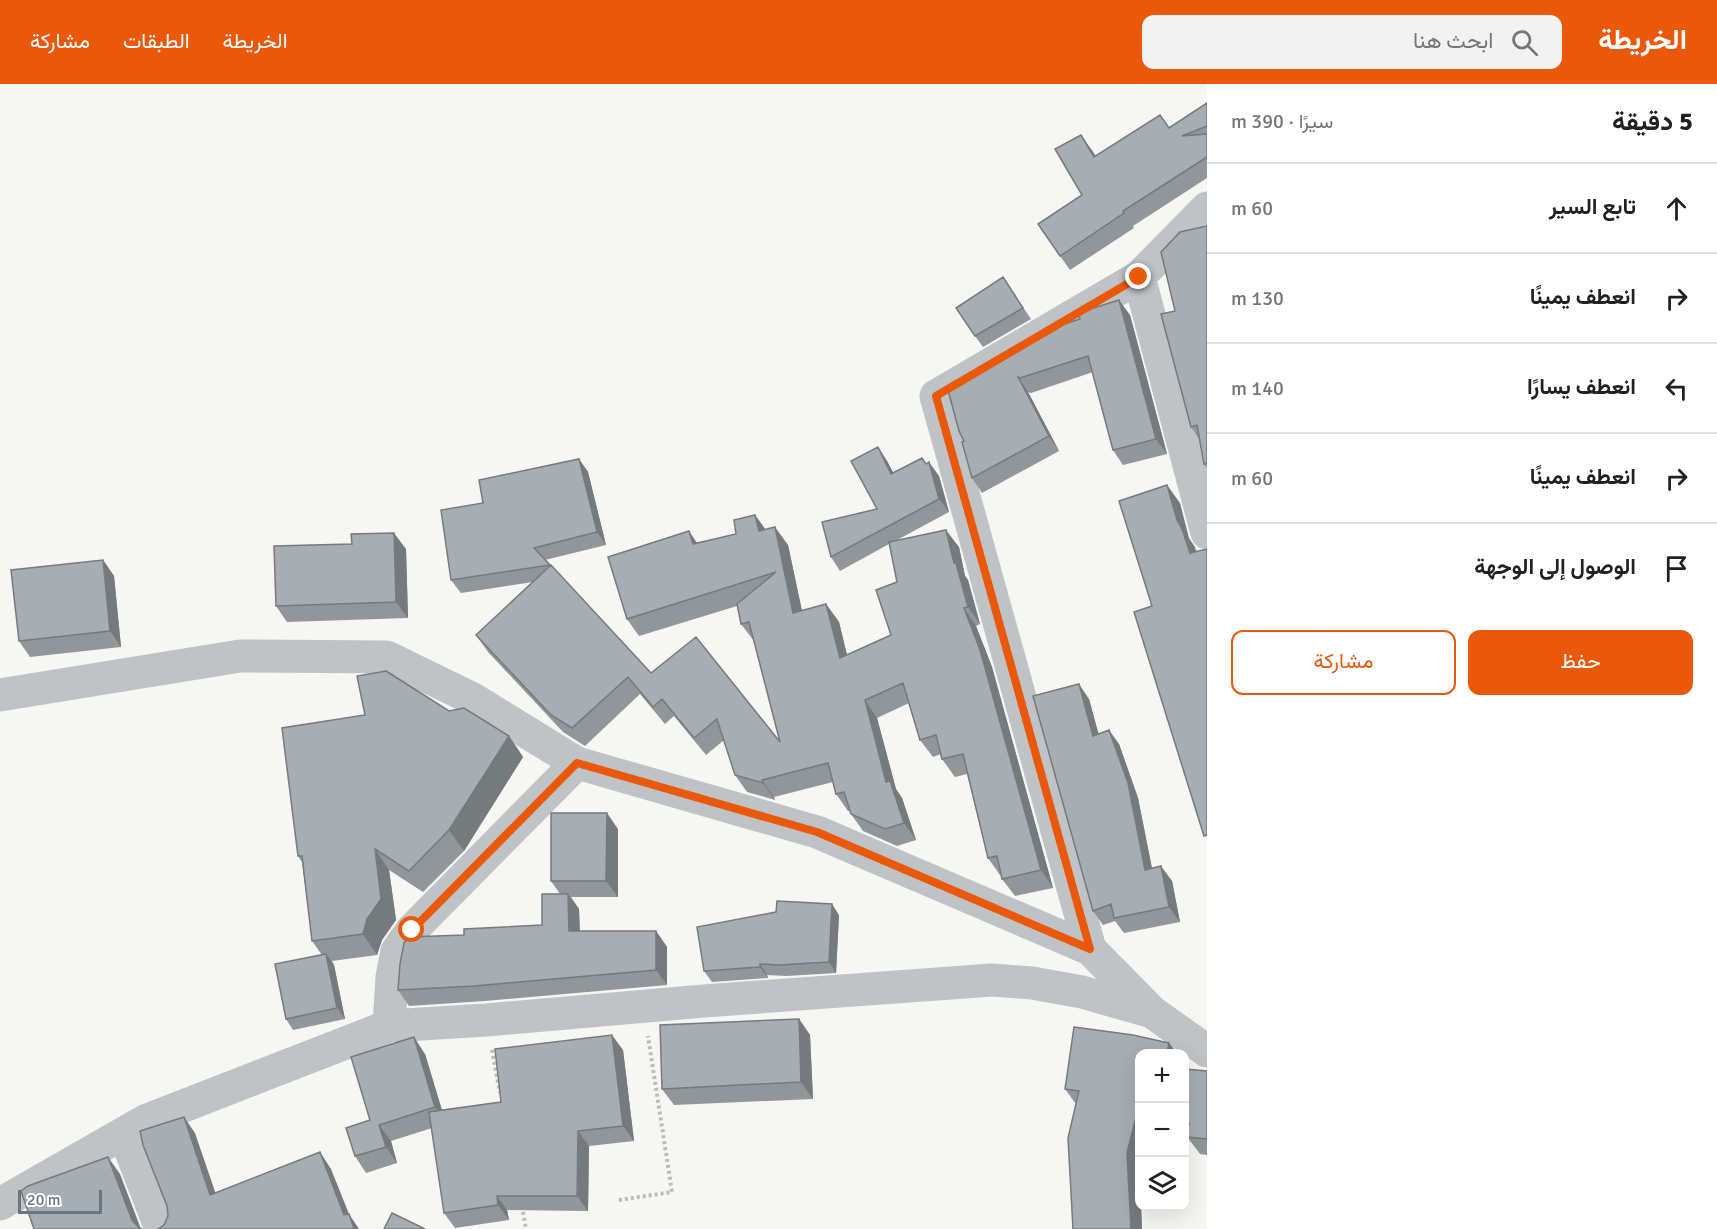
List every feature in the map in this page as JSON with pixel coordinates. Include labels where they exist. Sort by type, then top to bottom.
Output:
[{"type":"street","points":[[1090,949],[936,396],[1139,277],[1207,208]]},
{"type":"street","points":[[1139,277],[1207,533]]},
{"type":"street","points":[[0,694],[240,656],[387,657],[472,699],[577,763],[817,832],[1090,949],[1152,1012],[1207,1051]]},
{"type":"street","points":[[389,1026],[392,977],[397,951],[412,930],[577,763]]},
{"type":"street","points":[[0,1204],[145,1121],[389,1026],[992,980],[1032,983],[1082,992],[1152,1012]]},
{"type":"street","points":[[124,1133],[161,1229]]},
{"type":"path","points":[[619,1200],[672,1192],[643,1006]]},
{"type":"path","points":[[486,1020],[502,1101]]},
{"type":"path","points":[[522,1206],[526,1229]]},
{"type":"building","points":[[1207,103],[1207,126],[1182,136],[1207,134],[1207,157],[1123,211],[1124,213],[1060,256],[1038,224],[1082,195],[1055,149],[1081,135],[1094,157],[1160,115],[1169,128]]},
{"type":"building","points":[[1207,226],[1207,463],[1204,464],[1197,425],[1191,427],[1161,314],[1175,311],[1161,252],[1180,232]]},
{"type":"building","points":[[1003,277],[1023,308],[975,336],[956,308]]},
{"type":"building","points":[[1119,300],[1156,439],[1113,450],[1088,356],[1018,377],[1049,436],[972,478],[962,442],[964,441],[948,390],[1055,327],[1080,319],[1078,313]]},
{"type":"building","points":[[878,447],[891,474],[922,458],[926,464],[929,462],[939,499],[831,557],[822,522],[877,509],[851,461]]},
{"type":"building","points":[[579,459],[597,532],[534,548],[550,565],[451,580],[441,510],[483,503],[479,480]]},
{"type":"building","points":[[1167,485],[1190,553],[1207,549],[1207,835],[1204,836],[1134,612],[1152,606],[1119,501]]},
{"type":"building","points":[[755,515],[759,531],[775,527],[793,613],[826,604],[840,658],[891,635],[876,590],[897,582],[889,542],[946,530],[968,607],[964,608],[980,650],[1041,870],[1002,879],[997,856],[988,858],[963,754],[942,759],[936,735],[920,740],[903,683],[865,700],[886,782],[890,781],[904,823],[885,829],[851,814],[844,792],[836,794],[828,763],[762,780],[763,783],[735,775],[717,719],[694,738],[662,699],[653,707],[628,677],[572,728],[551,715],[476,635],[551,565],[651,673],[696,637],[780,742],[749,622],[741,624],[737,604],[776,572],[627,619],[608,557],[689,531],[693,544],[736,534],[734,520]]},
{"type":"building","points":[[394,533],[396,602],[276,606],[274,546],[352,544],[351,534]]},
{"type":"building","points":[[103,560],[110,631],[19,641],[11,570]]},
{"type":"building","points":[[386,671],[449,711],[464,708],[509,736],[449,830],[409,871],[375,849],[381,899],[367,919],[363,934],[312,941],[302,856],[298,856],[282,728],[365,715],[357,676]]},
{"type":"building","points":[[1079,684],[1093,736],[1109,730],[1128,783],[1145,870],[1161,866],[1169,907],[1114,918],[1111,904],[1093,911],[1033,696]]},
{"type":"building","points":[[551,813],[607,813],[606,881],[551,881]]},
{"type":"building","points":[[542,894],[568,894],[569,931],[656,931],[656,970],[474,986],[398,990],[400,964],[404,943],[408,937],[464,935],[464,929],[542,925]]},
{"type":"building","points":[[777,901],[832,904],[829,962],[760,964],[760,967],[704,971],[697,927],[776,912]]},
{"type":"building","points":[[326,954],[337,1008],[286,1019],[275,964]]},
{"type":"building","points":[[799,1019],[801,1082],[662,1089],[660,1025]]},
{"type":"building","points":[[1074,1027],[1133,1035],[1169,1043],[1168,1049],[1135,1049],[1135,1121],[1127,1153],[1131,1229],[1073,1229],[1068,1138],[1079,1091],[1065,1089]]},
{"type":"building","points":[[612,1035],[623,1126],[578,1131],[577,1196],[497,1196],[498,1205],[444,1213],[429,1112],[501,1102],[495,1049]]},
{"type":"building","points":[[414,1037],[435,1107],[379,1125],[386,1147],[355,1156],[346,1128],[370,1120],[351,1057]]},
{"type":"building","points":[[1189,1069],[1207,1071],[1207,1139],[1189,1137]]},
{"type":"building","points":[[184,1117],[210,1195],[320,1152],[344,1215],[349,1214],[354,1229],[158,1229],[164,1225],[168,1216],[167,1206],[143,1145],[140,1131]]},
{"type":"building","points":[[108,1157],[132,1220],[142,1229],[34,1229],[21,1191],[28,1186]]},
{"type":"building","points":[[392,1213],[425,1229],[384,1229]]},
{"type":"route","points":[[412,930],[577,763],[817,832],[1090,949],[936,396],[1139,277]]}]
